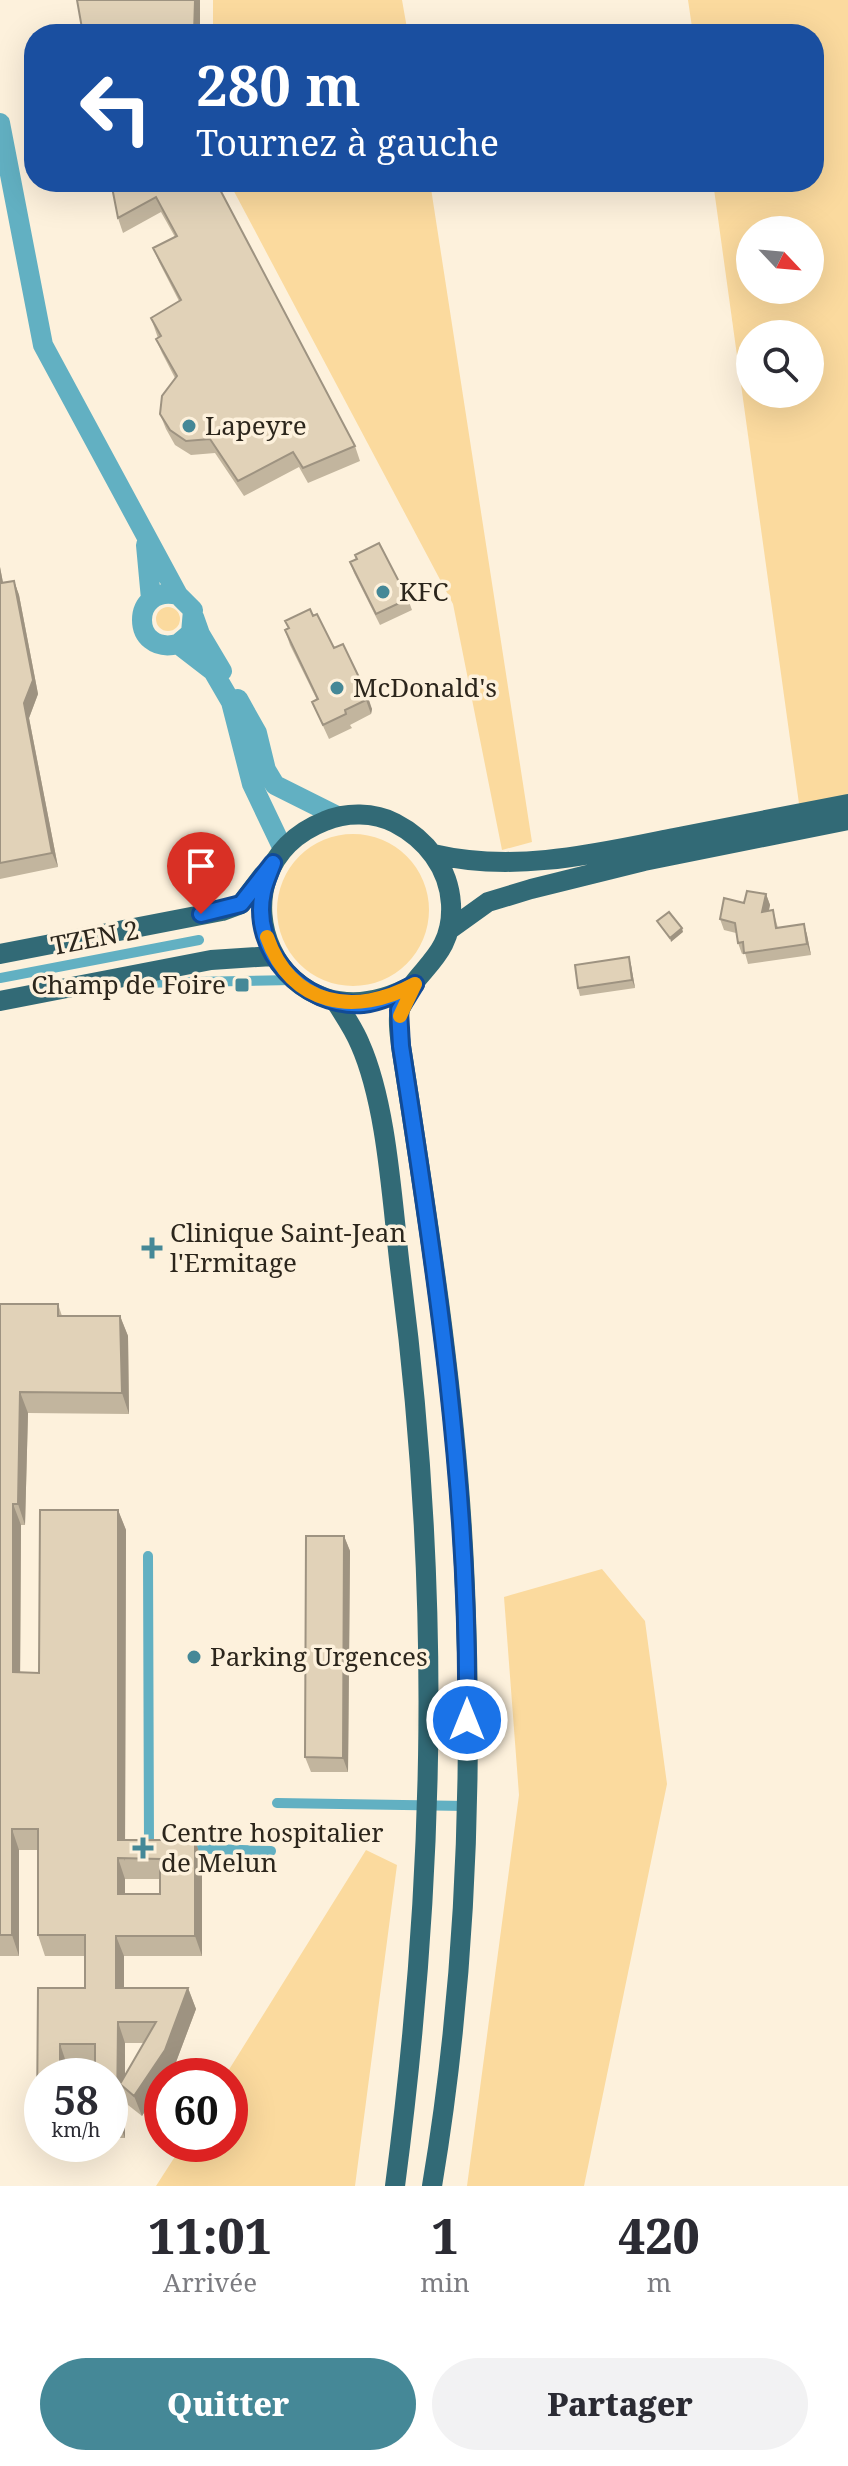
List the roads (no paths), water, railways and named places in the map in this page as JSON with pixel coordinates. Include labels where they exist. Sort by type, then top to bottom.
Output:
[{"type":"main road","points":[[433,854],[468,862],[506,864],[579,855],[848,804]]},
{"type":"main road","points":[[0,954],[222,911],[241,904],[278,856],[307,828],[337,816],[364,814],[391,820],[415,834],[433,854],[448,890],[449,930],[436,960],[415,984],[399,1010],[401,1046],[435,1260],[459,1494],[467,1663],[466,1806],[445,2108],[432,2186]]},
{"type":"main road","points":[[449,930],[488,902],[582,876],[848,820]]},
{"type":"main road","points":[[278,856],[262,893],[263,925],[273,956],[293,980],[313,994],[336,1002],[377,1001],[415,984]]},
{"type":"main road","points":[[0,1001],[211,960],[273,956]]},
{"type":"main road","points":[[336,1002],[360,1043],[383,1135],[410,1350],[429,1592],[429,1805],[420,1972],[395,2186]]},
{"type":"main road","points":[[443,2186],[448,2137],[445,2108]]},
{"type":"street","points":[[0,123],[43,345],[178,595],[189,604],[200,634],[257,733],[266,770],[275,785],[337,816]]},
{"type":"street","points":[[137,518],[148,557],[151,599],[142,620],[147,636],[162,645],[178,644],[191,633],[194,617]]},
{"type":"street","points":[[151,599],[161,594],[178,595]]},
{"type":"street","points":[[178,644],[213,671],[231,702],[252,784],[278,856]]},
{"type":"lane","name":"TZEN 2","points":[[0,978],[199,940]]},
{"type":"lane","points":[[96,983],[293,980]]},
{"type":"lane","points":[[148,1556],[149,1847],[164,1848]]},
{"type":"lane","points":[[277,1803],[466,1806]]},
{"type":"lane","points":[[179,1848],[271,1851]]},
{"type":"place","name":"Lapeyre","points":[[189,426]]},
{"type":"place","name":"KFC","points":[[383,592]]},
{"type":"place","name":"McDonald's","points":[[337,688]]},
{"type":"place","name":"Champ de Foire","points":[[242,985]]},
{"type":"place","name":"Clinique Saint-Jean l'Ermitage","points":[[152,1248]]},
{"type":"place","name":"Parking Urgences","points":[[194,1657]]},
{"type":"place","name":"Centre hospitalier de Melun","points":[[143,1848]]}]
